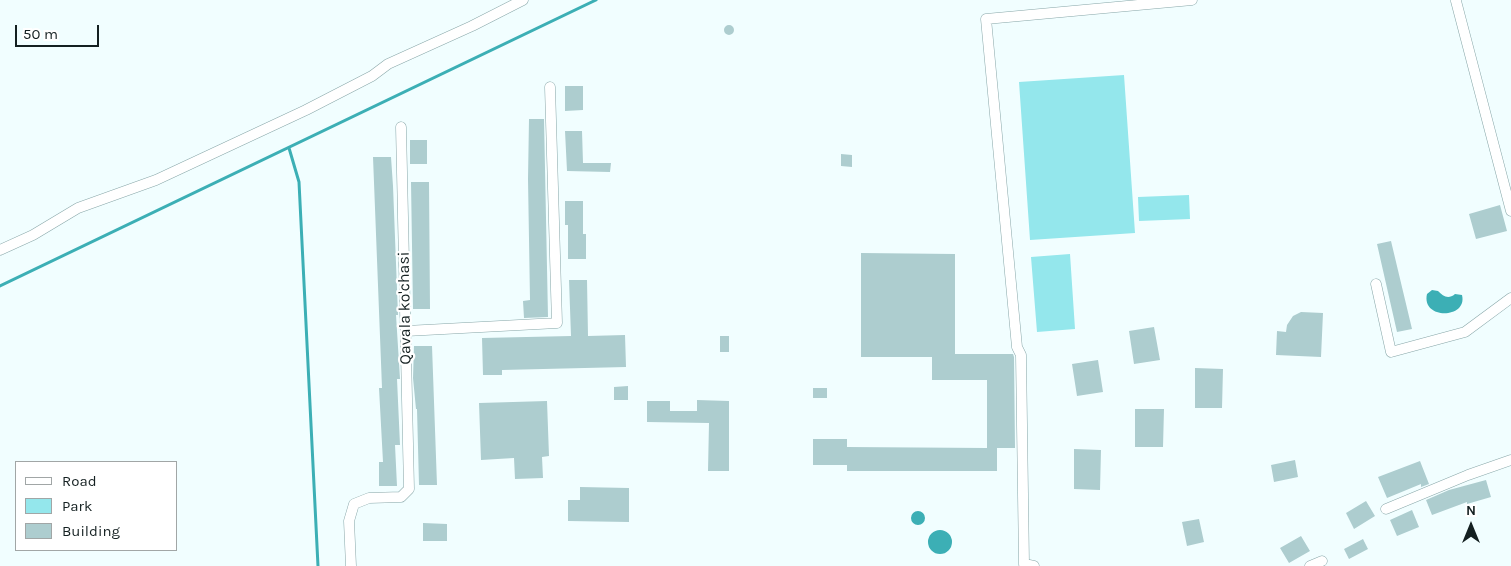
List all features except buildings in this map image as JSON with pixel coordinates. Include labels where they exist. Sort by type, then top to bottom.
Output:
[{"type":"street","points":[[0,250],[33,235],[78,208],[156,180],[306,110],[372,76],[388,64],[472,26],[522,0]]},
{"type":"street","points":[[1034,566],[1024,564],[1021,356],[1017,347],[986,20],[1192,0]]},
{"type":"street","points":[[1456,1],[1511,211]]},
{"type":"street","points":[[406,331],[558,323],[550,87]]},
{"type":"street","name":"Qavala ko'chasi","points":[[350,566],[349,521],[354,504],[368,498],[401,497],[409,489],[401,127]]},
{"type":"street","points":[[1376,284],[1391,352],[1465,332],[1511,298]]},
{"type":"street","points":[[1386,509],[1468,474],[1511,460]]},
{"type":"street","points":[[1310,566],[1322,561]]},
{"type":"green space","points":[[1124,75],[1135,233],[1030,240],[1019,82]]},
{"type":"green space","points":[[1189,195],[1190,219],[1139,221],[1138,197]]},
{"type":"green space","points":[[1070,254],[1075,329],[1037,332],[1031,257]]},
{"type":"shaded area","points":[[1432,290],[1448,297],[1455,294],[1462,295],[1462,303],[1458,309],[1452,312],[1437,312],[1427,302],[1427,294]]},
{"type":"shaded area","points":[[915,511],[921,511],[925,518],[921,525],[915,525],[911,521],[911,515]]},
{"type":"shaded area","points":[[940,530],[948,534],[952,542],[948,550],[940,554],[932,550],[928,542],[932,534]]},
{"type":"waterway","points":[[0,286],[596,0]]},
{"type":"waterway","points":[[289,148],[299,182],[318,566]]}]
